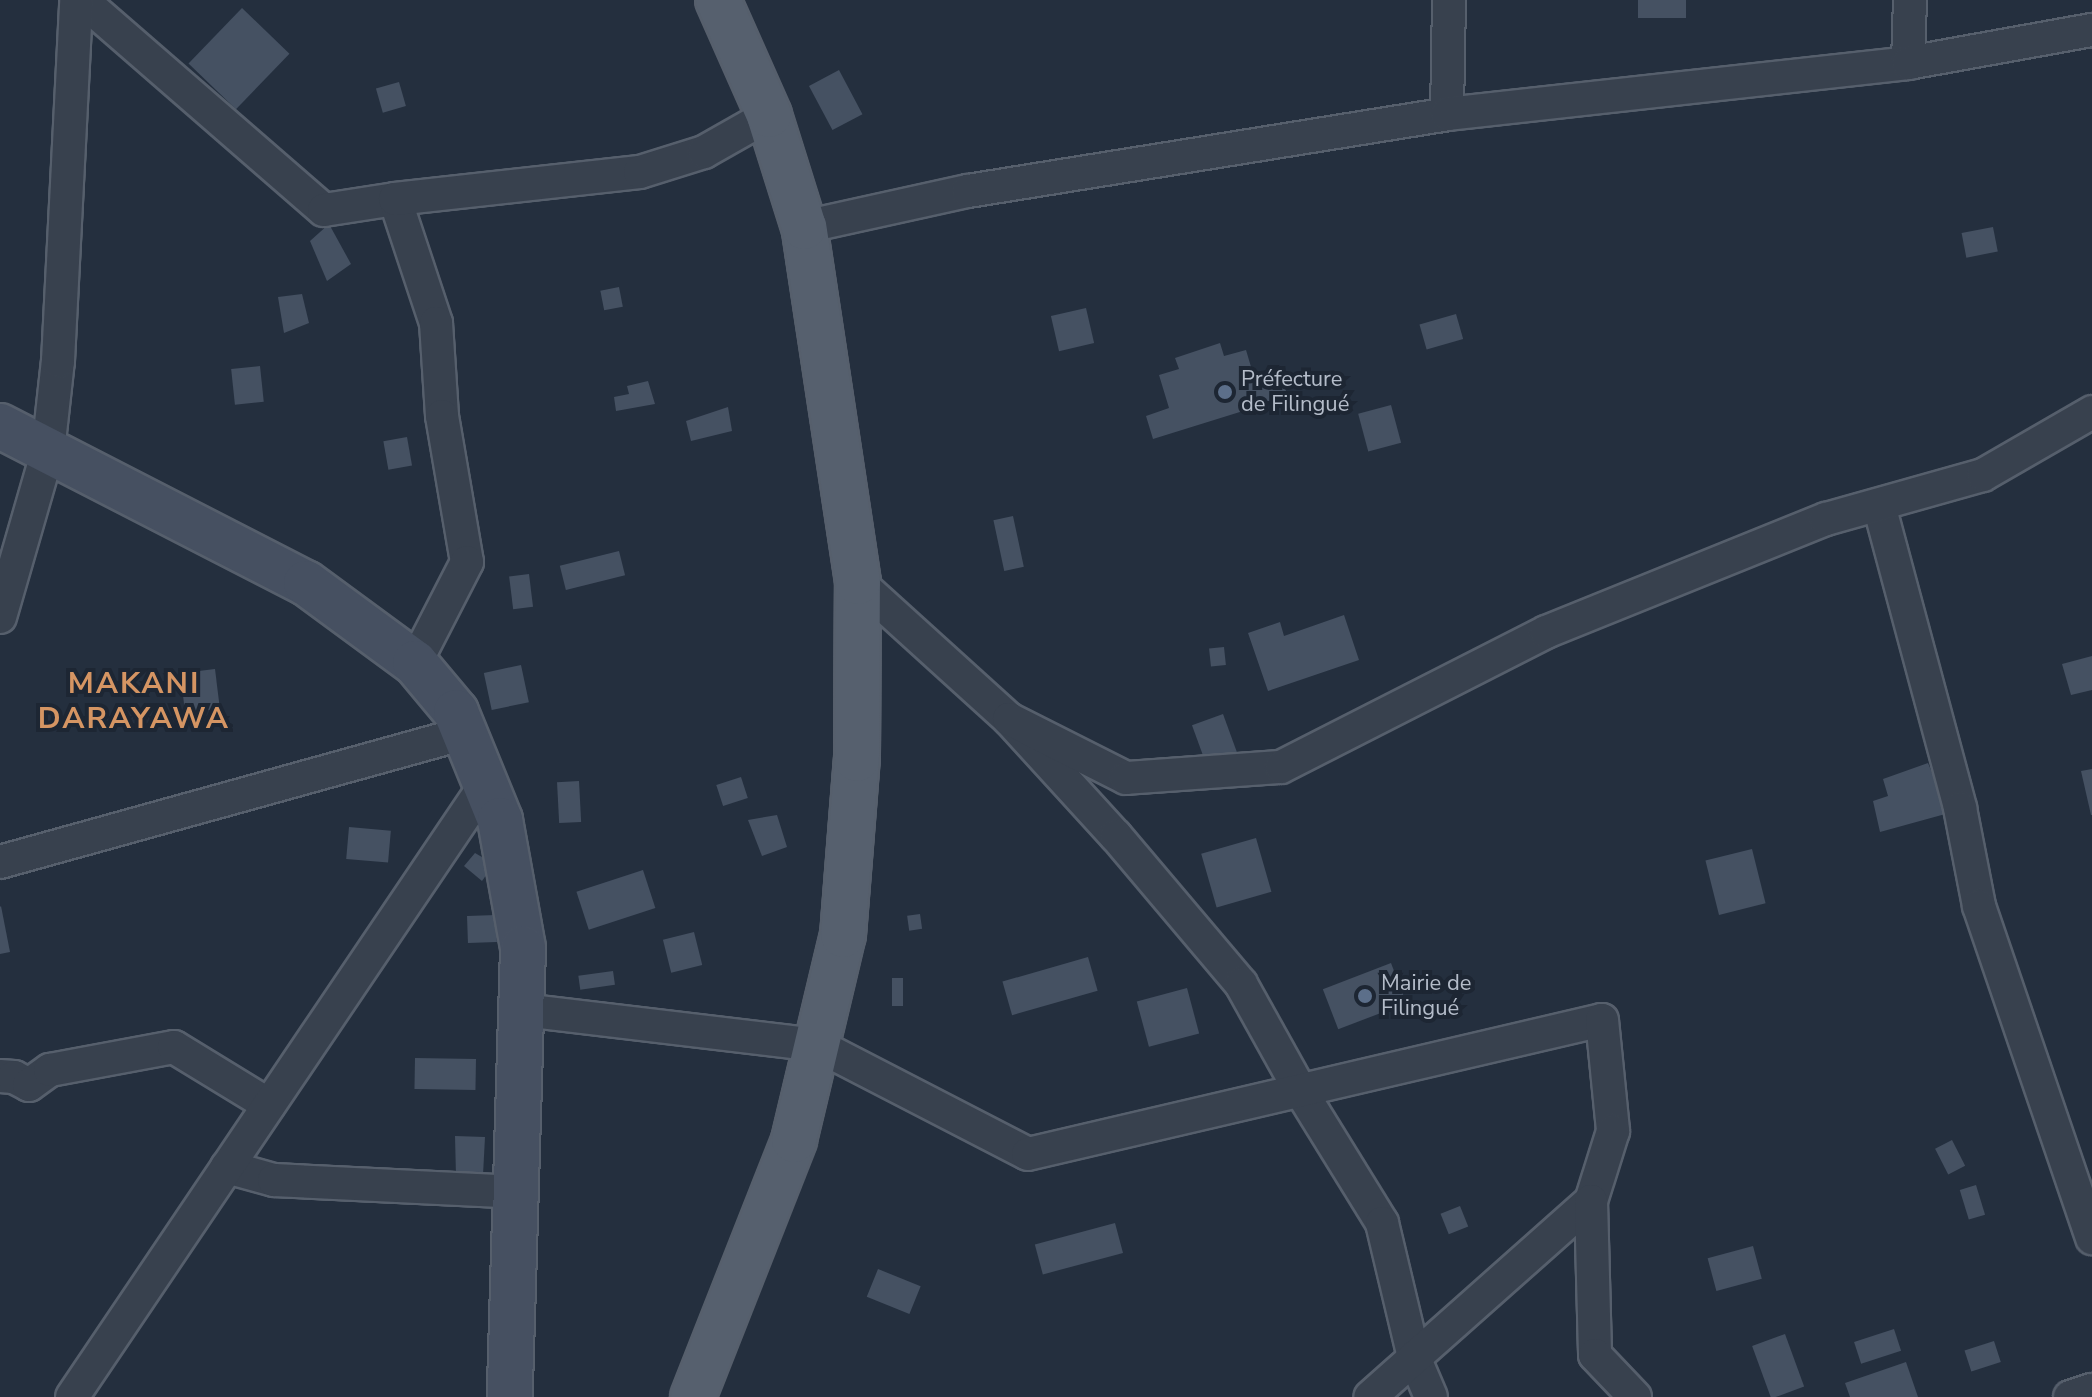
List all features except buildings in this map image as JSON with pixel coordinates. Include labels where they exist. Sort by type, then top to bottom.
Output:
[{"type":"main road","points":[[693,1397],[794,1140],[843,935],[857,759],[858,582],[804,227],[769,115],[718,0]]},
{"type":"street","points":[[79,0],[324,210],[395,199],[640,172],[704,152],[769,115]]},
{"type":"street","points":[[0,617],[48,451],[58,361],[79,0]]},
{"type":"street","points":[[1447,114],[1449,0]]},
{"type":"street","points":[[1908,63],[1910,0]]},
{"type":"street","points":[[804,227],[968,191],[1447,114],[1908,63],[2092,30]]},
{"type":"street","points":[[395,199],[436,323],[442,416],[467,562],[415,663]]},
{"type":"street","points":[[1009,719],[1126,778],[1281,767],[1546,632],[1826,519],[1983,475],[2092,412]]},
{"type":"street","points":[[0,426],[306,583],[415,663],[456,712],[500,820],[523,948],[510,1397]]},
{"type":"street","points":[[1879,505],[1960,808],[1979,906],[2092,1238]]},
{"type":"street","points":[[858,582],[1009,719],[1116,836],[1241,984],[1300,1090],[1382,1223],[1414,1357],[1431,1397]]},
{"type":"street","points":[[0,862],[465,733]]},
{"type":"street","points":[[72,1397],[486,784]]},
{"type":"street","points":[[523,1010],[817,1045],[1028,1154],[1602,1020],[1613,1131],[1591,1201],[1595,1355],[1635,1397]]},
{"type":"street","points":[[0,1076],[14,1077],[29,1085],[50,1070],[174,1047],[269,1105]]},
{"type":"street","points":[[227,1167],[274,1180],[517,1192]]},
{"type":"street","points":[[1370,1397],[1591,1201]]},
{"type":"street","points":[[2070,1397],[2092,1390]]},
{"type":"place","name":"Préfecture de Filingué","points":[[1225,392]]},
{"type":"place","name":"Mairie de Filingué","points":[[1365,996]]},
{"type":"district","name":"MAKANI DARAYAWA","points":[[134,701]]}]
